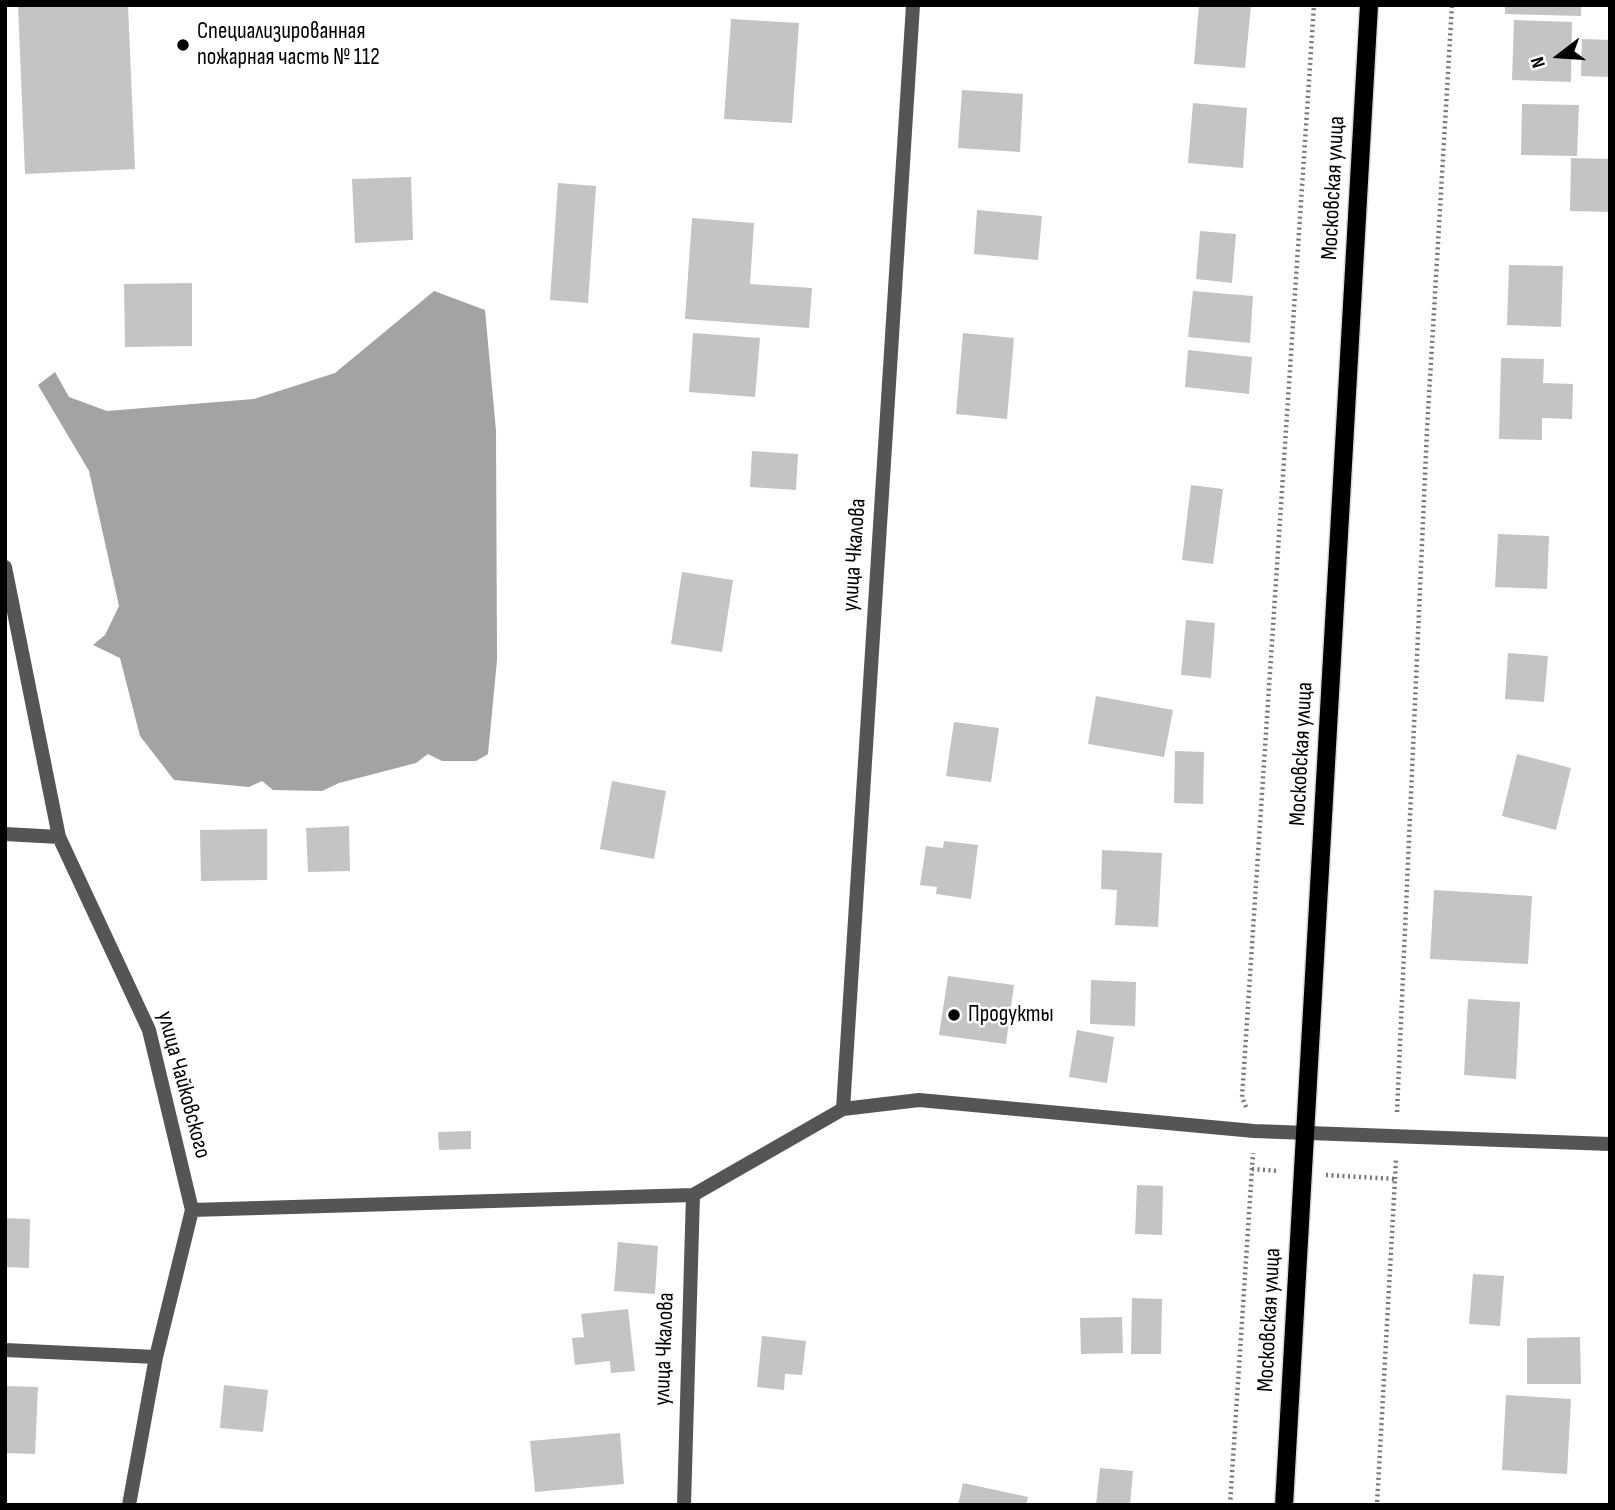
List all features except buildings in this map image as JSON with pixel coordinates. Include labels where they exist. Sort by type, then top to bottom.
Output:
[{"type":"main road","name":"Московская улица","points":[[1284,1505],[1369,5]]},
{"type":"street","name":"улица Чкалова","points":[[843,1109],[913,5]]},
{"type":"street","name":"улица Чайковского","points":[[5,567],[59,837],[149,1030],[192,1210],[156,1357],[129,1505]]},
{"type":"street","points":[[5,834],[59,837]]},
{"type":"street","points":[[192,1210],[693,1195],[843,1109],[919,1100],[1254,1131],[1610,1144]]},
{"type":"street","name":"улица Чкалова","points":[[684,1505],[693,1195]]},
{"type":"street","points":[[5,1350],[156,1357]]},
{"type":"path","points":[[1230,1505],[1254,1131],[1242,1097],[1314,5]]},
{"type":"path","points":[[1377,1505],[1395,1179],[1427,443],[1452,5]]},
{"type":"path","points":[[1252,1169],[1395,1179]]},
{"type":"shaded area","points":[[434,291],[485,310],[496,431],[497,660],[488,754],[476,761],[442,761],[428,754],[416,763],[339,783],[322,791],[273,790],[262,781],[249,787],[174,780],[140,736],[120,658],[93,645],[105,635],[119,606],[89,471],[38,385],[55,372],[69,397],[107,411],[254,399],[335,373]]},
{"type":"place","name":"Специализированная пожарная часть № 112","points":[[183,45]]},
{"type":"place","name":"Продукты","points":[[954,1015]]}]
